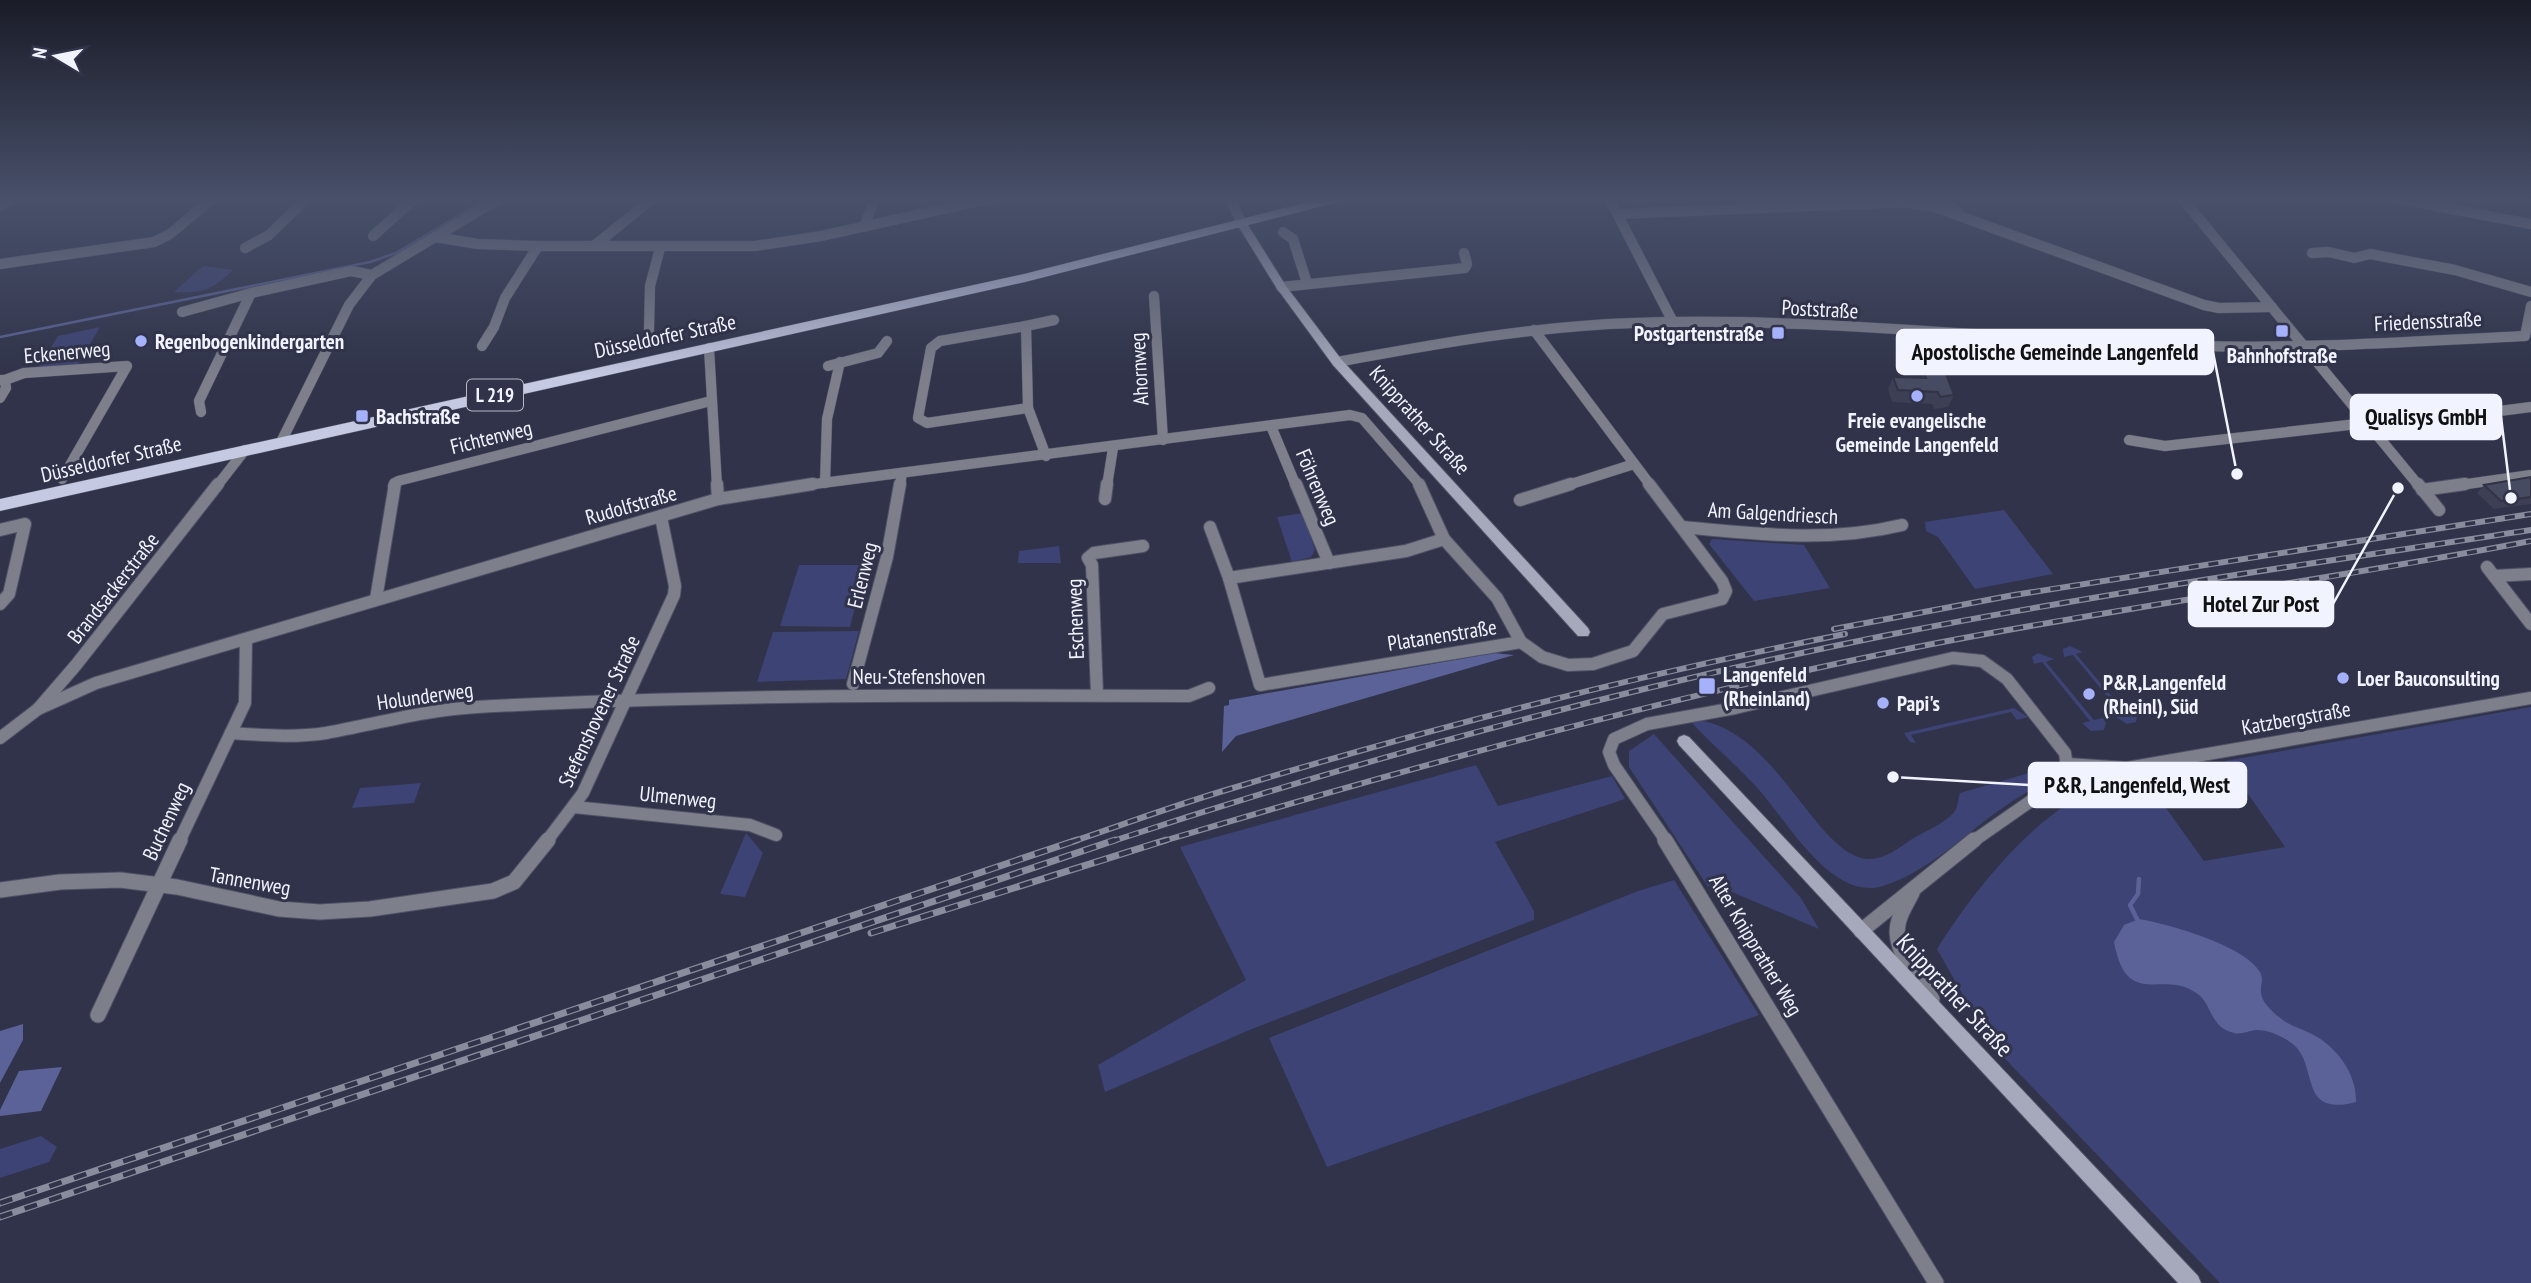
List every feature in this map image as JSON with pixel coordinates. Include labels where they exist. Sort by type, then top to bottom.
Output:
[{"type":"main road","name":"Düsseldorfer Straße","points":[[0,505],[1107,258]]},
{"type":"main road","name":"Knipprather Straße","points":[[1263,258],[1281,287],[1337,362],[1583,632]]},
{"type":"main road","name":"Knipprather Straße","points":[[1684,741],[2191,1283]]},
{"type":"street","points":[[0,264],[43,258]]},
{"type":"street","points":[[281,442],[349,305],[372,275],[400,258]]},
{"type":"street","points":[[482,346],[494,327],[505,298],[530,258]]},
{"type":"street","points":[[649,330],[650,286],[657,258]]},
{"type":"street","points":[[1299,258],[1307,283]]},
{"type":"street","points":[[1281,287],[1465,268],[1465,258]]},
{"type":"street","points":[[1640,258],[1673,322]]},
{"type":"street","points":[[2075,258],[2204,305],[2219,308],[2272,307]]},
{"type":"street","points":[[2231,258],[2439,510]]},
{"type":"street","points":[[2391,258],[2455,270],[2531,292]]},
{"type":"street","points":[[182,312],[251,293],[351,271],[372,275]]},
{"type":"street","points":[[201,412],[199,401],[251,293]]},
{"type":"street","name":"Ahornweg","points":[[1154,296],[1163,440]]},
{"type":"street","name":"Friedensstraße","points":[[2303,347],[2528,338],[2531,306]]},
{"type":"street","points":[[1028,408],[927,423],[918,418],[931,348],[940,341],[1054,320]]},
{"type":"street","name":"Poststraße","points":[[1337,362],[1480,336],[1673,322],[2162,346],[2303,347]]},
{"type":"street","points":[[1026,326],[1028,408],[1046,456]]},
{"type":"street","name":"Am Galgendriesch","points":[[1521,642],[1542,657],[1569,665],[1593,664],[1633,652],[1663,614],[1722,600],[1725,586],[1534,330]]},
{"type":"street","points":[[825,482],[827,419],[834,364],[878,353],[887,341]]},
{"type":"street","points":[[709,348],[718,499]]},
{"type":"street","name":"Eckenerweg","points":[[2,380],[24,373],[127,366],[62,480]]},
{"type":"street","points":[[0,398],[6,388],[2,380]]},
{"type":"street","name":"Fichtenweg","points":[[376,599],[393,486],[398,481],[711,401]]},
{"type":"street","points":[[2484,413],[2531,407]]},
{"type":"street","name":"Platanenstraße","points":[[1192,436],[1350,415],[1362,418],[1422,487],[1444,539],[1497,598],[1521,642],[1259,685]]},
{"type":"street","points":[[2129,440],[2165,446],[2366,423]]},
{"type":"street","name":"Föhrenweg","points":[[1271,426],[1329,563]]},
{"type":"street","name":"Rudolfstraße","points":[[38,709],[96,683],[718,499],[825,482],[1192,436]]},
{"type":"street","points":[[1105,499],[1113,448]]},
{"type":"street","name":"Brandsackerstraße","points":[[0,738],[38,709],[76,666],[245,450]]},
{"type":"street","points":[[1520,500],[1634,464]]},
{"type":"street","name":"Erlenweg","points":[[853,684],[887,557],[902,473]]},
{"type":"street","points":[[2422,490],[2531,475]]},
{"type":"street","name":"Stefenshovener Straße","points":[[493,891],[514,882],[574,807],[626,702],[674,595],[675,586],[661,517]]},
{"type":"street","points":[[0,530],[25,524],[3,598]]},
{"type":"street","name":"Am Galgendriesch","points":[[1682,527],[1812,537],[1879,532],[1902,525]]},
{"type":"street","points":[[1210,527],[1229,578],[1259,685]]},
{"type":"street","points":[[1229,578],[1406,551],[1444,539]]},
{"type":"street","name":"Eschenweg","points":[[1097,694],[1092,565],[1088,558],[1094,553],[1143,546]]},
{"type":"street","points":[[2531,574],[2491,572],[2531,624]]},
{"type":"street","name":"Buchenweg","points":[[98,1015],[245,703],[246,639]]},
{"type":"street","name":"Alter Knipprather Weg","points":[[1936,1283],[1683,866],[1614,765],[1609,752],[1614,739],[1647,724],[1735,708],[1953,658],[1977,659],[1991,665],[2007,679],[2065,753],[2068,764]]},
{"type":"street","points":[[76,666],[74,674],[78,679],[96,683]]},
{"type":"street","name":"Neu-Stefenshoven","points":[[626,702],[858,694],[1189,696],[1209,688]]},
{"type":"street","name":"Katzbergstraße","points":[[2068,764],[2127,768],[2531,698]]},
{"type":"street","name":"Holunderweg","points":[[231,733],[289,736],[324,733],[401,716],[474,708],[626,702]]},
{"type":"street","points":[[1861,931],[2008,814],[2059,784],[2068,775],[2068,764]]},
{"type":"street","name":"Ulmenweg","points":[[574,807],[750,825],[776,835]]},
{"type":"street","name":"Tannenweg","points":[[0,890],[68,881],[102,880],[160,884],[239,903],[307,911],[352,909],[493,891]]},
{"type":"street","points":[[1914,889],[1897,926],[1899,939],[1907,959],[1949,1024]]},
{"type":"shaded area","points":[[203,266],[233,270],[207,289],[174,292]]},
{"type":"shaded area","points":[[100,327],[78,364],[38,368],[58,336]]},
{"type":"shaded area","points":[[2004,510],[2053,574],[1975,589],[1938,537],[1926,531],[1925,522]]},
{"type":"shaded area","points":[[1303,513],[1315,550],[1311,557],[1292,562],[1277,517]]},
{"type":"shaded area","points":[[1712,539],[1804,545],[1830,588],[1754,601],[1709,544]]},
{"type":"shaded area","points":[[1059,546],[1061,563],[1018,563],[1019,551]]},
{"type":"shaded area","points":[[799,565],[866,565],[850,627],[780,626]]},
{"type":"shaded area","points":[[859,631],[846,679],[757,682],[773,632]]},
{"type":"shaded area","points":[[2070,646],[2083,652],[2076,654],[2125,712],[2133,711],[2137,716],[2136,722],[2127,724],[2113,715],[2121,713],[2073,655],[2064,657],[2063,649]]},
{"type":"shaded area","points":[[1494,653],[1514,655],[1236,736],[1222,752],[1224,706],[1229,705],[1229,700]]},
{"type":"shaded area","points":[[2038,653],[2054,659],[2046,662],[2094,720],[2103,718],[2106,723],[2104,730],[2091,731],[2082,723],[2090,721],[2042,662],[2034,664],[2032,657]]},
{"type":"shaded area","points":[[2531,707],[2531,1283],[2220,1283],[1990,1043],[1937,949],[2000,864],[2040,825],[2060,809],[2088,793],[2143,776],[2204,861],[2285,847],[2225,761]]},
{"type":"shaded area","points":[[2014,708],[2028,717],[2017,720],[2011,712],[1911,735],[1916,743],[1910,742],[1904,733]]},
{"type":"shaded area","points":[[1698,720],[1726,729],[1751,747],[1774,769],[1831,838],[1850,853],[1869,859],[1892,852],[1943,822],[1956,809],[1960,793],[2036,771],[2048,780],[2001,809],[1913,873],[1883,886],[1864,888],[1846,882],[1812,856],[1759,790],[1691,722]]},
{"type":"shaded area","points":[[1654,734],[1801,898],[1819,929],[1713,884],[1708,887],[1629,767],[1629,751]]},
{"type":"shaded area","points":[[1476,765],[1498,806],[1612,776],[1625,799],[1495,842],[1534,911],[1534,920],[1252,1029],[1105,1092],[1098,1065],[1246,980],[1180,847]]},
{"type":"shaded area","points":[[421,783],[414,803],[352,808],[360,788]]},
{"type":"shaded area","points":[[746,833],[763,853],[745,897],[720,894]]},
{"type":"shaded area","points":[[1674,880],[1759,1015],[1327,1167],[1269,1038],[1638,891]]},
{"type":"shaded area","points":[[2139,919],[2204,937],[2251,962],[2261,974],[2261,992],[2269,1008],[2287,1023],[2330,1046],[2344,1062],[2353,1081],[2356,1102],[2338,1105],[2326,1103],[2318,1097],[2302,1055],[2295,1046],[2281,1037],[2260,1030],[2240,1034],[2226,1030],[2216,1022],[2199,995],[2173,985],[2137,982],[2128,976],[2120,963],[2114,942],[2124,925]]},
{"type":"shaded area","points":[[23,1024],[23,1040],[0,1083],[0,1031]]},
{"type":"shaded area","points":[[62,1067],[41,1111],[0,1116],[0,1110],[19,1071]]},
{"type":"shaded area","points":[[41,1136],[57,1147],[49,1162],[0,1178],[0,1149]]},
{"type":"building","points":[[1924,373],[1946,374],[1954,395],[1940,397],[1938,392],[1898,390],[1893,377],[1926,378]]},
{"type":"building","points":[[2531,477],[2531,497],[2501,501],[2484,485]]},
{"type":"waterway","points":[[0,337],[382,258]]},
{"type":"waterway","points":[[2137,919],[2130,905],[2138,894],[2139,879]]},
{"type":"railway","points":[[1834,629],[2014,595],[2531,514]]},
{"type":"railway","points":[[1110,842],[1302,782],[1496,727],[1789,656],[2048,606],[2531,530]]},
{"type":"railway","points":[[1160,842],[1534,736],[1817,668],[1989,633],[2531,541]]},
{"type":"railway","points":[[1071,842],[1212,794],[1461,723],[1691,667],[1845,634]]},
{"type":"railway","points":[[0,1203],[1077,840]]},
{"type":"railway","points":[[0,1217],[1115,840]]},
{"type":"railway","points":[[871,933],[1166,840]]},
{"type":"place","name":"Bahnhofstraße","points":[[2282,331]]},
{"type":"place","name":"Postgartenstraße","points":[[1778,333]]},
{"type":"place","name":"Regenbogenkindergarten","points":[[141,341]]},
{"type":"place","name":"Freie evangelische Gemeinde Langenfeld","points":[[1917,396]]},
{"type":"place","name":"Bachstraße","points":[[362,416]]},
{"type":"place","name":"Apostolische Gemeinde Langenfeld","points":[[2237,474]]},
{"type":"place","name":"Hotel Zur Post","points":[[2398,488]]},
{"type":"place","name":"Qualisys GmbH","points":[[2511,498]]},
{"type":"place","name":"Loer Bauconsulting","points":[[2343,678]]},
{"type":"place","name":"Langenfeld (Rheinland)","points":[[1707,686]]},
{"type":"place","name":"P&R,Langenfeld (Rheinl), Süd","points":[[2089,694]]},
{"type":"place","name":"Papi's","points":[[1883,703]]},
{"type":"place","name":"P&R, Langenfeld, West","points":[[1893,777]]}]
